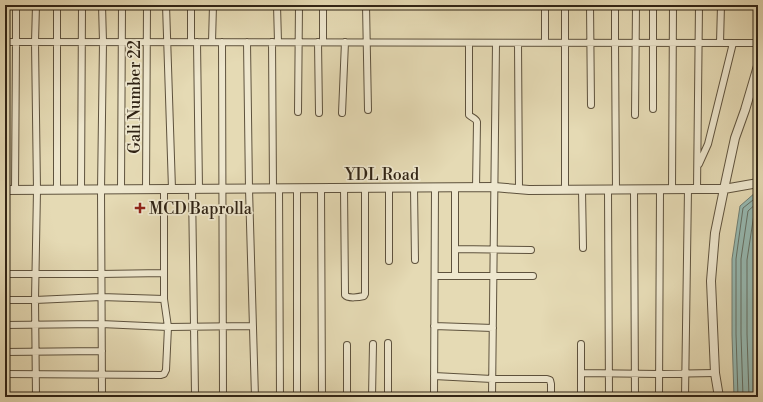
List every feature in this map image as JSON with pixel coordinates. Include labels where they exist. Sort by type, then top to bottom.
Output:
[{"type":"street","points":[[14,190],[16,5]]},
{"type":"street","points":[[36,5],[36,397]]},
{"type":"street","points":[[57,5],[57,190]]},
{"type":"street","points":[[81,190],[82,5]]},
{"type":"street","points":[[102,5],[102,397]]},
{"type":"street","points":[[121,189],[122,5]]},
{"type":"street","name":"Gali Number 22","points":[[146,189],[147,5]]},
{"type":"street","points":[[5,374],[161,375],[166,372],[168,327],[164,299],[164,272],[168,189],[166,5]]},
{"type":"street","points":[[191,5],[194,42],[196,189],[194,390],[195,394],[199,396]]},
{"type":"street","points":[[212,5],[212,42]]},
{"type":"street","points":[[277,5],[275,42],[276,188],[280,397]]},
{"type":"street","points":[[298,112],[299,5]]},
{"type":"street","points":[[319,113],[323,5]]},
{"type":"street","points":[[366,5],[368,110]]},
{"type":"street","points":[[545,5],[545,43]]},
{"type":"street","points":[[565,5],[565,190]]},
{"type":"street","points":[[590,5],[591,105]]},
{"type":"street","points":[[615,5],[616,190]]},
{"type":"street","points":[[635,115],[636,5]]},
{"type":"street","points":[[653,5],[653,109]]},
{"type":"street","points":[[672,189],[673,5]]},
{"type":"street","points":[[697,189],[699,5]]},
{"type":"street","points":[[720,43],[721,5]]},
{"type":"street","points":[[5,42],[758,43]]},
{"type":"street","points":[[222,42],[223,397]]},
{"type":"street","points":[[170,397],[255,397],[249,189],[247,42]]},
{"type":"street","points":[[342,113],[345,42]]},
{"type":"street","points":[[469,42],[470,114],[471,117],[477,122],[476,188]]},
{"type":"street","points":[[492,397],[496,43]]},
{"type":"street","points":[[518,43],[519,190]]},
{"type":"street","points":[[698,165],[708,144],[733,43]]},
{"type":"street","points":[[719,397],[715,373],[711,274],[716,228],[735,138],[758,66]]},
{"type":"street","name":"YDL Road","points":[[5,190],[276,188],[660,190],[724,189],[758,183]]},
{"type":"street","points":[[297,188],[298,397]]},
{"type":"street","points":[[321,188],[322,397]]},
{"type":"street","points":[[344,188],[345,292],[347,297],[362,297],[365,294],[365,188]]},
{"type":"street","points":[[389,188],[389,260]]},
{"type":"street","points":[[414,188],[415,260]]},
{"type":"street","points":[[434,397],[435,188]]},
{"type":"street","points":[[455,188],[455,276]]},
{"type":"street","points":[[685,397],[688,189]]},
{"type":"street","points":[[582,190],[583,248]]},
{"type":"street","points":[[608,190],[609,397]]},
{"type":"street","points":[[634,190],[635,397]]},
{"type":"street","points":[[659,397],[660,190]]},
{"type":"street","points":[[455,249],[531,250]]},
{"type":"street","points":[[5,274],[101,274],[164,272]]},
{"type":"street","points":[[435,276],[533,276]]},
{"type":"street","points":[[5,300],[101,297],[164,299]]},
{"type":"street","points":[[5,325],[102,324],[168,327],[223,325],[253,326]]},
{"type":"street","points":[[434,326],[493,328]]},
{"type":"street","points":[[388,343],[388,397]]},
{"type":"street","points":[[372,344],[372,397]]},
{"type":"street","points":[[581,344],[581,397]]},
{"type":"street","points":[[347,345],[347,397]]},
{"type":"street","points":[[5,352],[102,351]]},
{"type":"street","points":[[581,373],[715,373]]},
{"type":"street","points":[[434,376],[492,379],[547,379],[550,380],[551,384],[551,397]]},
{"type":"water","points":[[756,192],[758,192],[758,397],[734,397],[732,259],[740,206]]},
{"type":"place","name":"MCD Baprolla","points":[[140,208]]}]
